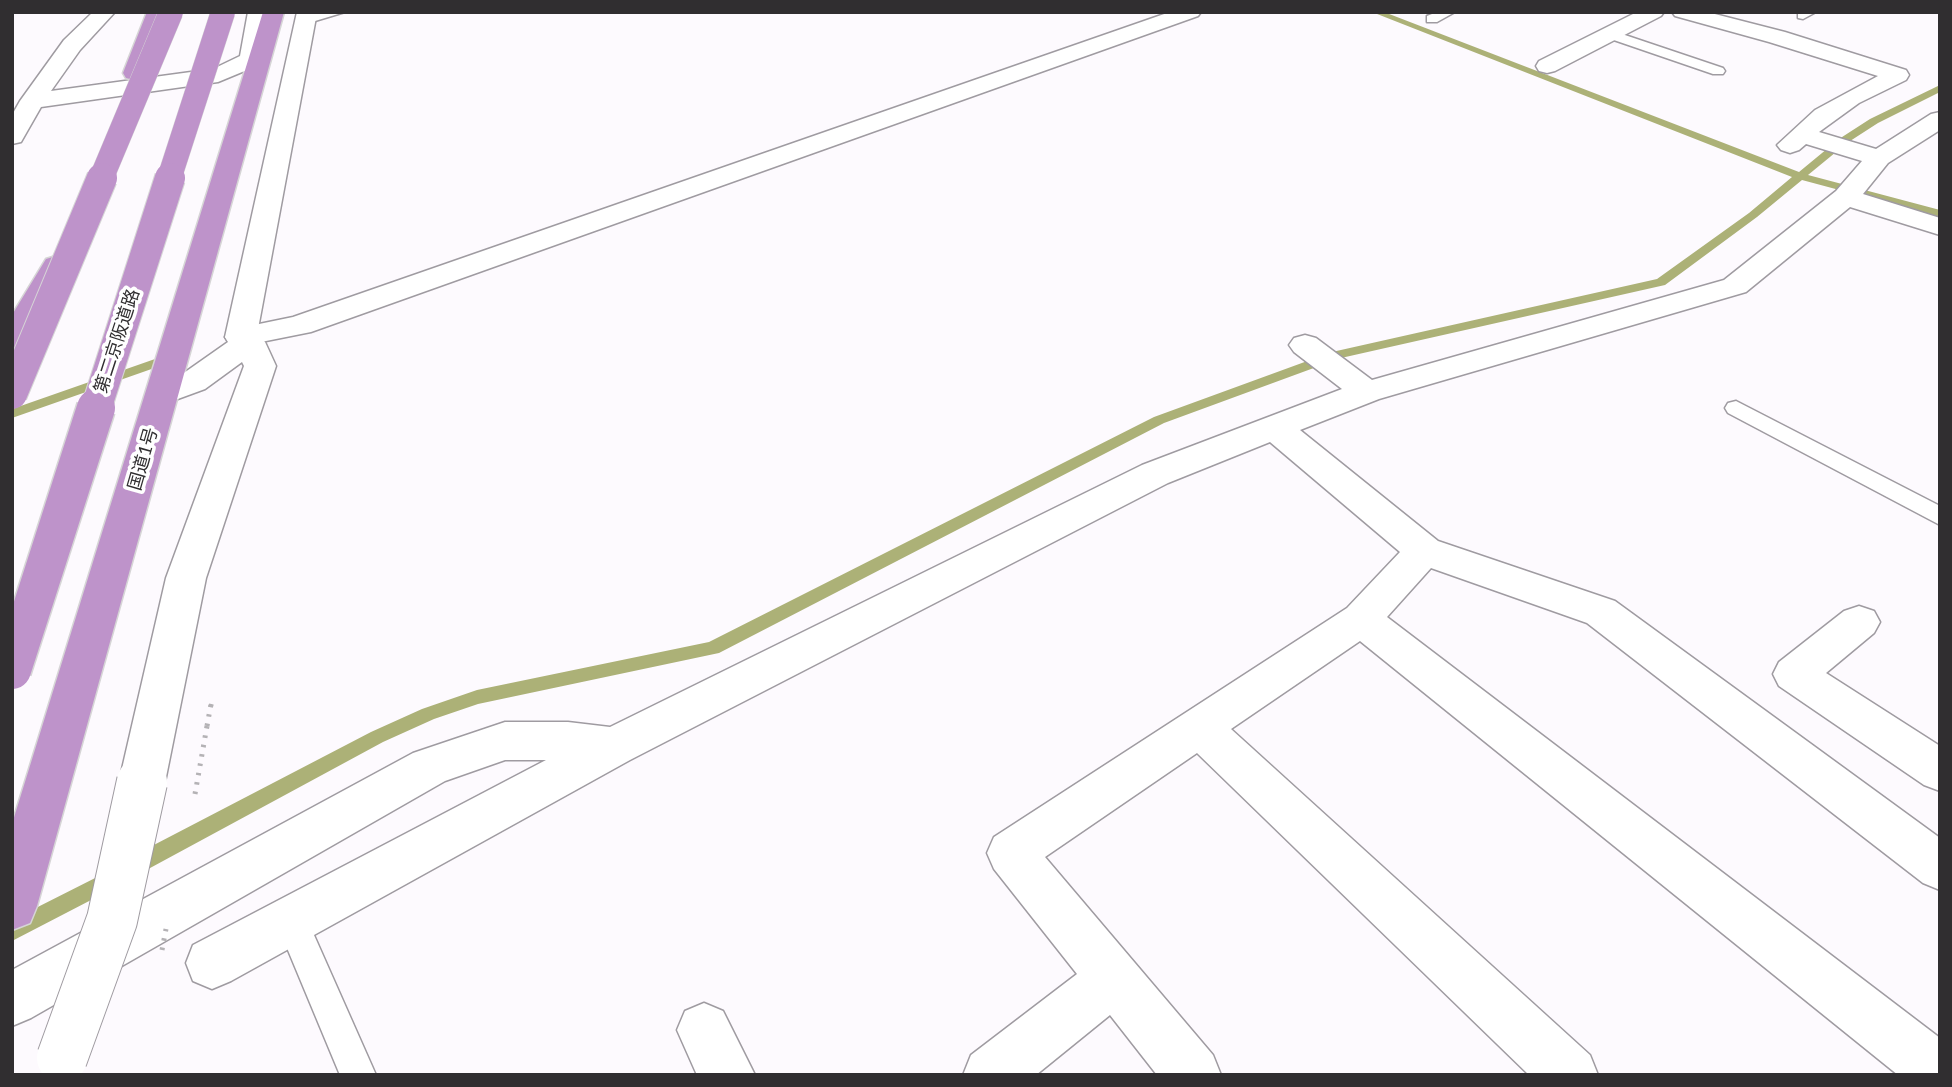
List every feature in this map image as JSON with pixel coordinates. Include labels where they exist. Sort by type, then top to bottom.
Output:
[{"type":"highway","points":[[12,342],[69,243],[158,12]]},
{"type":"highway","points":[[12,394],[171,12]]},
{"type":"highway","name":"第二京阪道路","points":[[12,670],[223,12]]},
{"type":"highway","name":"国道1号","points":[[14,899],[163,393],[295,15]]},
{"type":"street","points":[[72,45],[69,39],[83,12]]},
{"type":"street","points":[[12,137],[32,101],[72,45],[105,12]]},
{"type":"street","points":[[32,101],[218,75],[251,60],[258,12]]},
{"type":"street","points":[[163,393],[193,382],[245,339],[300,325],[1191,12]]},
{"type":"street","points":[[1547,66],[1654,12]]},
{"type":"street","points":[[1682,12],[1777,37],[1898,75],[1851,98],[1824,115],[1796,140],[1879,158]]},
{"type":"street","points":[[58,1067],[112,920],[186,578],[260,366],[245,339],[295,15]]},
{"type":"street","points":[[212,963],[614,746],[1154,474],[1367,392],[1735,286],[1846,197],[1879,158],[1936,125]]},
{"type":"street","points":[[1846,197],[1940,228]]},
{"type":"street","points":[[1305,345],[1367,392]]},
{"type":"street","points":[[1274,427],[1424,551],[1601,612],[1940,867]]},
{"type":"street","points":[[1193,1075],[1011,853],[1360,619],[1424,551]]},
{"type":"street","points":[[1360,619],[1940,1073]]},
{"type":"street","points":[[1859,622],[1794,674],[1940,771]]},
{"type":"street","points":[[1199,727],[1570,1075]]},
{"type":"street","points":[[12,999],[429,767],[505,741],[568,741],[614,746]]},
{"type":"street","points":[[991,1075],[1114,978]]},
{"type":"lane","points":[[295,15],[339,12]]},
{"type":"lane","points":[[1432,19],[1449,12]]},
{"type":"lane","points":[[1610,34],[1718,71]]},
{"type":"lane","points":[[1737,408],[1940,517]]},
{"type":"lane","points":[[290,919],[358,1075]]},
{"type":"waterway","points":[[1376,12],[1800,176]]},
{"type":"waterway","points":[[1800,176],[1843,141],[1874,121],[1940,88]]},
{"type":"waterway","points":[[132,867],[377,737],[428,714],[477,697],[713,648],[1159,420],[1337,355],[1661,282],[1753,215],[1800,176]]},
{"type":"waterway","points":[[1800,176],[1940,214]]},
{"type":"waterway","points":[[12,414],[175,356]]},
{"type":"waterway","points":[[12,931],[113,878]]}]
